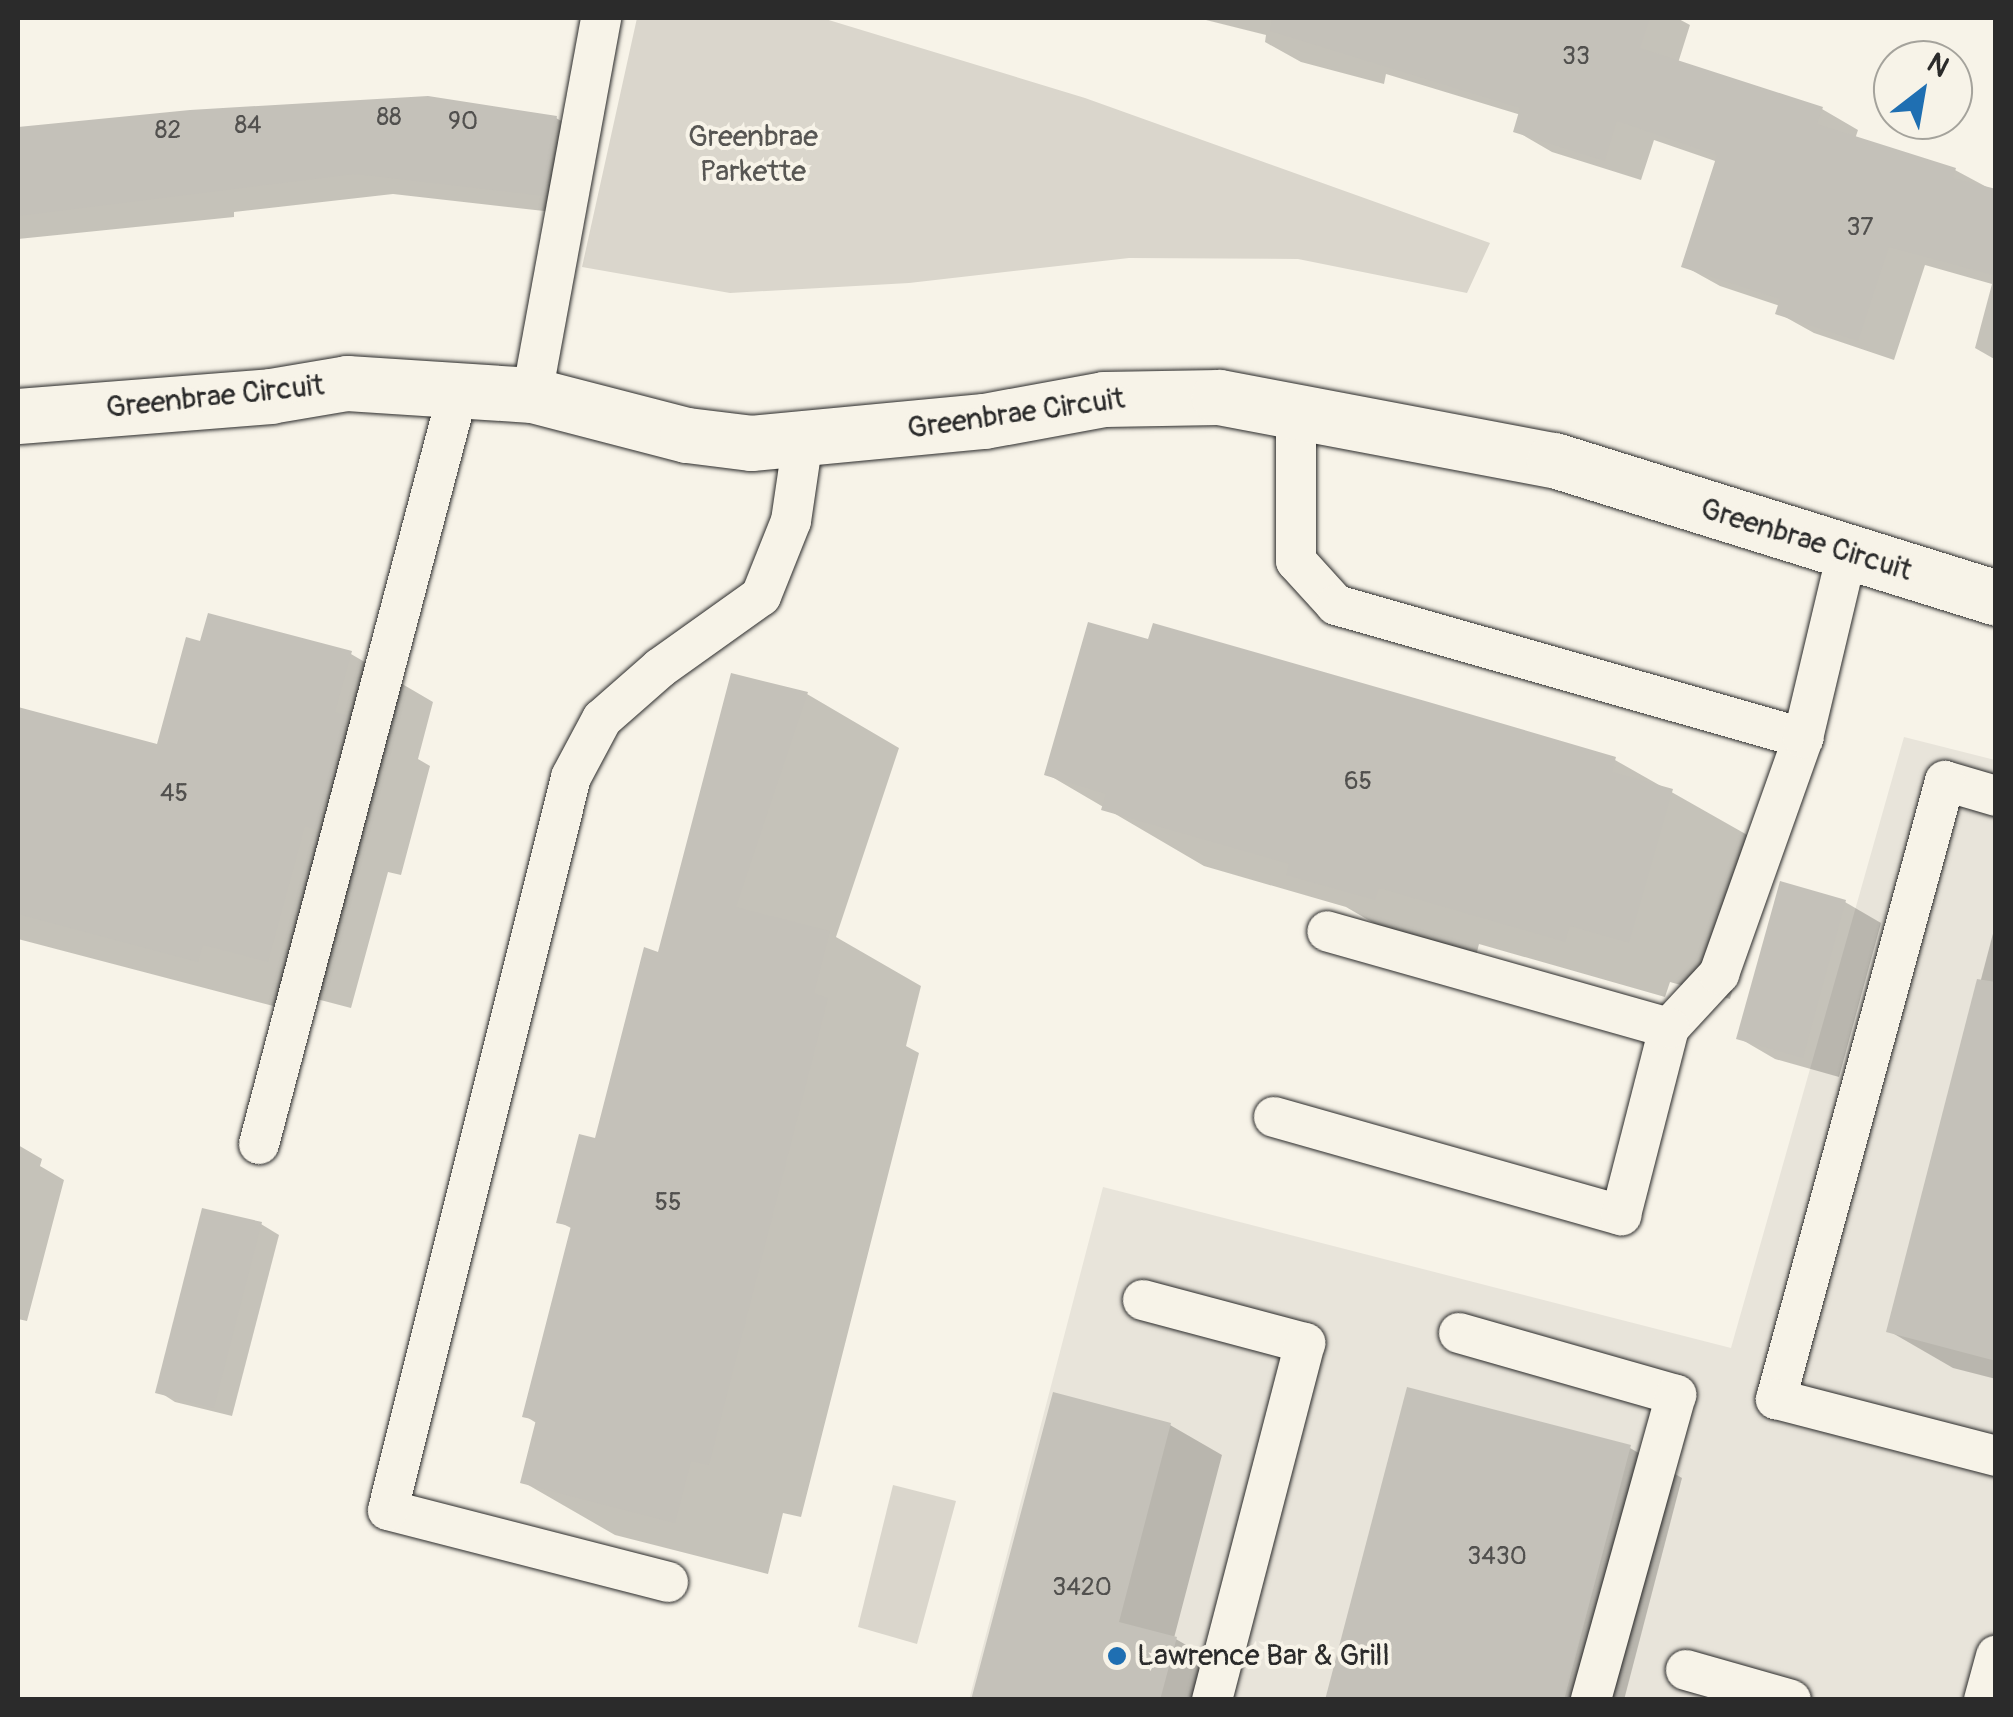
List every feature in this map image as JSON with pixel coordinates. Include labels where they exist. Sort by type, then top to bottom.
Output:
[{"type":"street","name":"Greenbrae Circuit","points":[[18,416],[270,396],[346,383],[532,395],[686,435],[751,443],[984,421],[1042,407],[1121,398],[1219,398],[1296,409],[1554,460],[1996,598]]},
{"type":"lane","points":[[532,395],[601,18]]},
{"type":"lane","points":[[259,1144],[459,388]]},
{"type":"lane","points":[[1296,409],[1296,561],[1336,605],[1804,738]]},
{"type":"lane","points":[[668,1582],[388,1510],[571,777],[602,719],[660,668],[761,596],[791,520],[803,440]]},
{"type":"lane","points":[[1274,1118],[1621,1216],[1669,1028],[1719,974],[1804,738],[1848,554]]},
{"type":"lane","points":[[1996,796],[1944,782],[1776,1399],[1996,1456]]},
{"type":"lane","points":[[1327,931],[1669,1028]]},
{"type":"lane","points":[[1142,1300],[1305,1343],[1212,1700]]},
{"type":"lane","points":[[1459,1333],[1676,1396],[1591,1700]]},
{"type":"lane","points":[[1984,1700],[1996,1656]]},
{"type":"lane","points":[[1686,1670],[1790,1700]]},
{"type":"shaded area","points":[[1904,737],[1995,760],[1995,1699],[969,1700],[1103,1187],[1731,1348]]},
{"type":"green space","name":"Greenbrae Parkette","points":[[637,18],[822,18],[1085,98],[1490,243],[1467,293],[1298,259],[1129,258],[909,283],[730,293],[582,267]]},
{"type":"green space","points":[[893,1485],[956,1501],[917,1644],[858,1627]]},
{"type":"building","points":[[1272,18],[1650,18],[1640,48],[1823,107],[1817,124],[1956,168],[1953,178],[1996,189],[1996,276],[1889,247],[1858,341],[1775,314],[1780,299],[1681,267],[1717,155],[1617,121],[1605,161],[1513,132],[1520,108],[1270,31]]},
{"type":"building","points":[[428,96],[557,116],[544,196],[355,174],[18,216],[18,127],[190,110]]},
{"type":"building","points":[[208,613],[352,651],[335,712],[348,716],[318,830],[305,826],[268,962],[203,945],[198,962],[18,914],[18,707],[157,744],[186,637],[200,641]]},
{"type":"building","points":[[1088,622],[1148,639],[1153,623],[1616,757],[1612,772],[1673,789],[1629,943],[1570,926],[1565,942],[1379,888],[1375,900],[1286,875],[1289,864],[1101,810],[1106,794],[1044,775]]},
{"type":"building","points":[[731,673],[808,692],[736,907],[830,931],[814,993],[828,998],[709,1465],[691,1461],[675,1523],[520,1483],[536,1420],[522,1417],[571,1226],[556,1223],[579,1134],[595,1138],[644,947],[658,952]]},
{"type":"building","points":[[1780,881],[1846,900],[1803,1058],[1736,1039]]},
{"type":"building","points":[[1977,979],[1996,982],[1996,1361],[1886,1332]]},
{"type":"building","points":[[202,1208],[262,1222],[214,1408],[155,1393]]},
{"type":"building","points":[[1407,1387],[1631,1445],[1564,1700],[1325,1700]]},
{"type":"building","points":[[1053,1392],[1171,1423],[1119,1622],[1177,1637],[1160,1700],[971,1700]]},
{"type":"place","name":"Lawrence Bar & Grill","points":[[1117,1656]]}]
